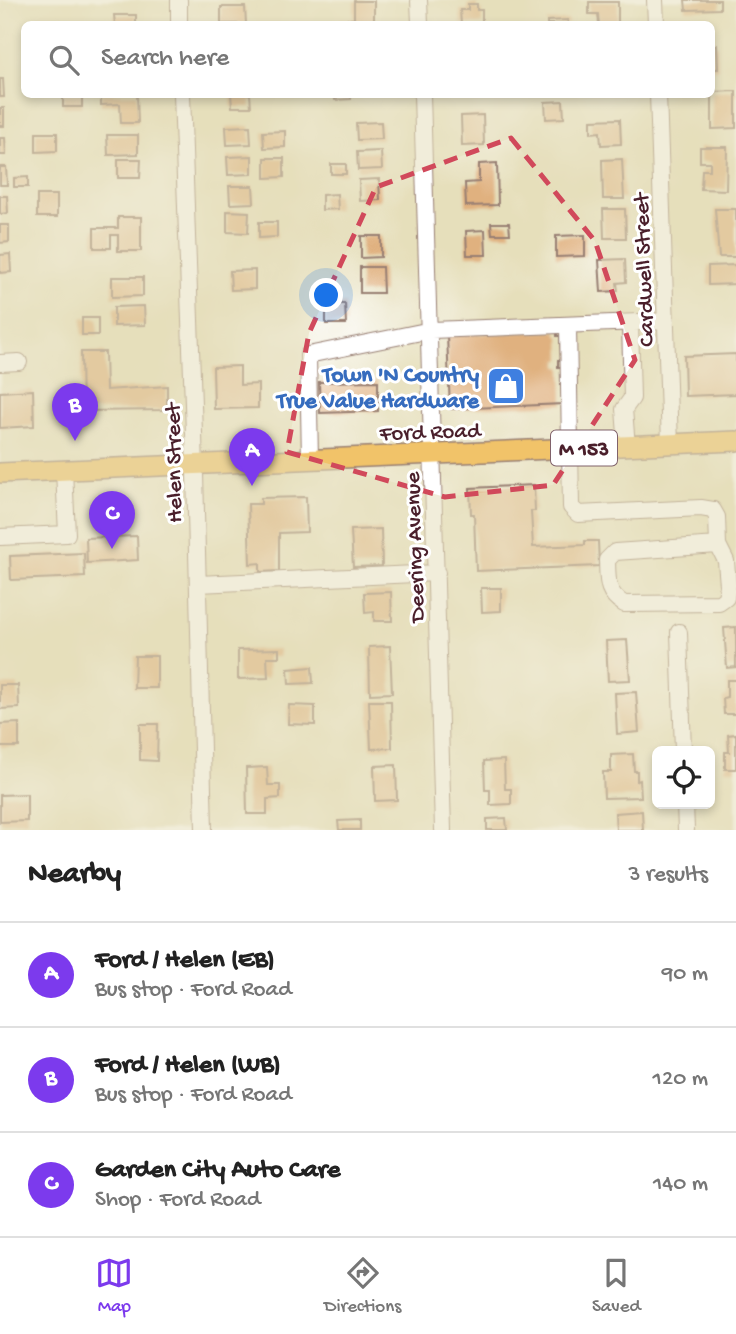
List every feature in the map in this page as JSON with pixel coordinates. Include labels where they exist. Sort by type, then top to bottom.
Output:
[{"type":"main road","name":"Ford Road","points":[[0,472],[736,442]]},
{"type":"street","points":[[178,0],[179,21]]},
{"type":"street","points":[[419,0],[420,21]]},
{"type":"street","points":[[655,0],[656,21]]},
{"type":"street","name":"Helen Street","points":[[182,98],[204,830]]},
{"type":"street","name":"Deering Avenue","points":[[422,98],[443,830]]},
{"type":"street","name":"Cardwell Street","points":[[658,98],[670,444]]},
{"type":"street","points":[[310,460],[308,355],[430,330],[667,321]]},
{"type":"street","points":[[627,447],[624,409],[632,398],[630,323]]},
{"type":"street","points":[[568,326],[571,508],[578,514],[701,508],[713,510],[717,517],[718,545],[726,561],[726,598],[719,603],[624,604],[614,598],[609,588],[607,560],[615,552],[718,545]]},
{"type":"street","points":[[0,363],[19,362]]},
{"type":"street","points":[[0,537],[67,534],[64,470]]},
{"type":"street","points":[[198,584],[437,573]]},
{"type":"street","points":[[679,632],[683,746]]},
{"type":"street","points":[[685,809],[685,830]]},
{"type":"highlighted area","points":[[511,138],[595,241],[635,360],[553,485],[445,497],[287,452],[309,333],[376,187]]},
{"type":"building","points":[[685,0],[720,0],[720,9],[686,10]]},
{"type":"building","points":[[354,1],[374,1],[374,21],[340,21],[354,19]]},
{"type":"building","points":[[589,2],[618,2],[618,21],[599,21],[598,14],[589,14]]},
{"type":"building","points":[[468,4],[477,4],[477,10],[482,10],[482,21],[461,21],[460,10],[468,10]]},
{"type":"building","points":[[221,7],[245,7],[246,21],[221,21]]},
{"type":"building","points":[[114,15],[136,15],[136,21],[115,21]]},
{"type":"building","points":[[715,45],[717,45],[718,69],[715,69]]},
{"type":"building","points":[[0,79],[3,79],[4,97],[0,97]]},
{"type":"building","points":[[736,91],[736,128],[712,129],[712,98],[715,98],[715,92]]},
{"type":"building","points":[[63,98],[82,98],[82,107],[63,107]]},
{"type":"building","points":[[101,98],[137,98],[138,123],[121,123],[120,104],[101,105]]},
{"type":"building","points":[[231,98],[250,98],[251,107],[232,107]]},
{"type":"building","points":[[563,101],[564,118],[546,119],[545,102]]},
{"type":"building","points":[[0,108],[4,108],[4,126],[0,126]]},
{"type":"building","points":[[483,115],[484,145],[462,146],[461,116]]},
{"type":"building","points":[[620,119],[621,144],[601,145],[600,132],[591,133],[591,120]]},
{"type":"building","points":[[381,122],[382,139],[357,140],[356,123]]},
{"type":"building","points":[[250,126],[251,144],[227,145],[226,127]]},
{"type":"building","points":[[285,131],[285,147],[264,148],[263,132]]},
{"type":"building","points":[[36,133],[57,133],[57,151],[36,152]]},
{"type":"building","points":[[107,135],[138,135],[138,154],[108,155]]},
{"type":"building","points":[[0,138],[5,138],[6,155],[0,155]]},
{"type":"building","points":[[700,147],[727,147],[726,190],[701,189],[702,170],[710,170],[710,162],[700,162]]},
{"type":"building","points":[[381,151],[382,169],[358,170],[357,152]]},
{"type":"building","points":[[252,156],[252,174],[228,175],[227,157]]},
{"type":"building","points":[[265,158],[284,158],[284,177],[265,178]]},
{"type":"building","points":[[118,159],[141,159],[140,178],[118,178]]},
{"type":"building","points":[[622,159],[624,199],[603,199],[602,160]]},
{"type":"building","points":[[497,163],[498,205],[466,206],[465,183],[479,182],[479,164]]},
{"type":"building","points":[[331,164],[346,164],[346,174],[331,174]]},
{"type":"building","points":[[0,167],[6,167],[7,185],[0,185]]},
{"type":"building","points":[[28,177],[28,187],[14,187],[14,178]]},
{"type":"building","points":[[379,179],[380,200],[360,201],[359,180]]},
{"type":"building","points":[[229,186],[253,186],[254,203],[230,204]]},
{"type":"building","points":[[337,194],[338,209],[322,210],[322,195]]},
{"type":"building","points":[[37,195],[57,195],[57,217],[37,217]]},
{"type":"building","points":[[0,196],[7,196],[8,213],[0,214]]},
{"type":"building","points":[[603,209],[625,209],[626,238],[604,238]]},
{"type":"building","points":[[715,209],[736,209],[736,257],[719,257]]},
{"type":"building","points":[[227,211],[249,212],[248,233],[227,232]]},
{"type":"building","points":[[118,217],[141,217],[141,251],[118,251],[118,235],[111,235],[111,248],[94,248],[94,228],[118,228]]},
{"type":"building","points":[[259,222],[277,222],[277,237],[259,238]]},
{"type":"building","points":[[491,223],[509,223],[510,234],[492,234]]},
{"type":"building","points":[[0,225],[9,225],[9,242],[0,243]]},
{"type":"building","points":[[485,230],[486,255],[467,255],[466,231]]},
{"type":"building","points":[[585,235],[585,256],[556,257],[556,236]]},
{"type":"building","points":[[361,236],[381,236],[381,257],[361,258]]},
{"type":"building","points":[[10,254],[11,272],[0,273],[0,255]]},
{"type":"building","points":[[625,259],[626,282],[617,283],[618,291],[601,292],[599,260]]},
{"type":"building","points":[[736,265],[736,284],[708,285],[708,266]]},
{"type":"building","points":[[360,267],[382,267],[383,293],[360,293]]},
{"type":"building","points":[[255,270],[255,289],[231,290],[230,271]]},
{"type":"building","points":[[112,277],[143,277],[143,296],[112,297]]},
{"type":"building","points":[[326,304],[345,304],[346,324],[326,324]]},
{"type":"building","points":[[144,306],[145,325],[114,326],[114,307]]},
{"type":"building","points":[[82,318],[98,318],[98,335],[82,335]]},
{"type":"building","name":"Town 'N Country True Value Hardware","points":[[557,331],[557,336],[560,336],[561,360],[558,360],[558,367],[562,367],[563,404],[450,409],[447,335]]},
{"type":"building","points":[[81,352],[105,352],[106,390],[167,386],[167,410],[82,411]]},
{"type":"building","points":[[736,354],[736,394],[685,396],[684,356]]},
{"type":"building","points":[[240,366],[240,385],[258,384],[258,408],[214,409],[213,367]]},
{"type":"building","points":[[378,381],[378,411],[320,413],[319,382]]},
{"type":"building","points":[[33,390],[34,426],[0,428],[0,392]]},
{"type":"building","points":[[534,485],[535,511],[531,511],[533,547],[585,545],[585,541],[598,541],[599,566],[476,571],[474,514],[471,514],[470,488]]},
{"type":"building","points":[[306,497],[307,532],[279,533],[279,571],[260,572],[260,563],[250,564],[248,504],[261,504],[261,498]]},
{"type":"building","points":[[381,529],[382,566],[353,567],[351,530]]},
{"type":"building","points":[[137,536],[138,560],[87,563],[86,538]]},
{"type":"building","points":[[84,553],[85,577],[11,580],[10,556]]},
{"type":"building","points":[[481,588],[501,588],[501,611],[482,612]]},
{"type":"building","points":[[391,592],[392,621],[374,621],[374,612],[365,613],[364,593]]},
{"type":"building","points":[[736,627],[736,667],[727,668],[724,628]]},
{"type":"building","points":[[627,640],[630,680],[608,681],[606,641]]},
{"type":"building","points":[[390,646],[392,693],[370,694],[369,647]]},
{"type":"building","points":[[279,649],[279,657],[267,657],[268,678],[238,679],[238,650]]},
{"type":"building","points":[[135,656],[157,656],[157,688],[134,688]]},
{"type":"building","points":[[312,667],[313,683],[289,684],[288,669]]},
{"type":"building","points":[[727,680],[736,680],[736,714],[724,714],[723,698],[727,697]]},
{"type":"building","points":[[0,685],[18,685],[19,708],[0,709]]},
{"type":"building","points":[[636,692],[639,732],[617,734],[615,693]]},
{"type":"building","points":[[369,701],[391,701],[392,748],[371,749]]},
{"type":"building","points":[[289,705],[315,706],[315,725],[288,724]]},
{"type":"building","points":[[19,723],[19,747],[0,747],[0,724]]},
{"type":"building","points":[[140,724],[158,724],[157,761],[140,760]]},
{"type":"building","points":[[736,734],[736,769],[725,769],[725,752],[729,752],[728,735]]},
{"type":"building","points":[[633,754],[634,771],[637,771],[637,781],[640,780],[641,797],[604,798],[603,772],[611,772],[611,755]]},
{"type":"building","points":[[504,760],[505,789],[511,789],[511,804],[490,805],[490,790],[485,790],[484,761]]},
{"type":"building","points":[[396,765],[397,800],[375,801],[374,766]]},
{"type":"building","points":[[267,767],[268,785],[280,785],[280,798],[267,799],[267,814],[247,814],[246,768]]},
{"type":"building","points":[[27,794],[27,821],[0,822],[0,795]]},
{"type":"building","points":[[642,811],[643,830],[616,830],[615,813]]},
{"type":"building","points":[[506,818],[507,830],[487,830],[487,819]]},
{"type":"building","points":[[360,820],[360,830],[339,830],[338,821]]},
{"type":"place","name":"Town 'N Country True Value Hardware","points":[[506,386]]},
{"type":"place","name":"Ford / Helen (WB)","points":[[75,441]]},
{"type":"place","name":"Ford / Helen (EB)","points":[[252,486]]},
{"type":"place","name":"Garden City Auto Care","points":[[112,549]]}]
